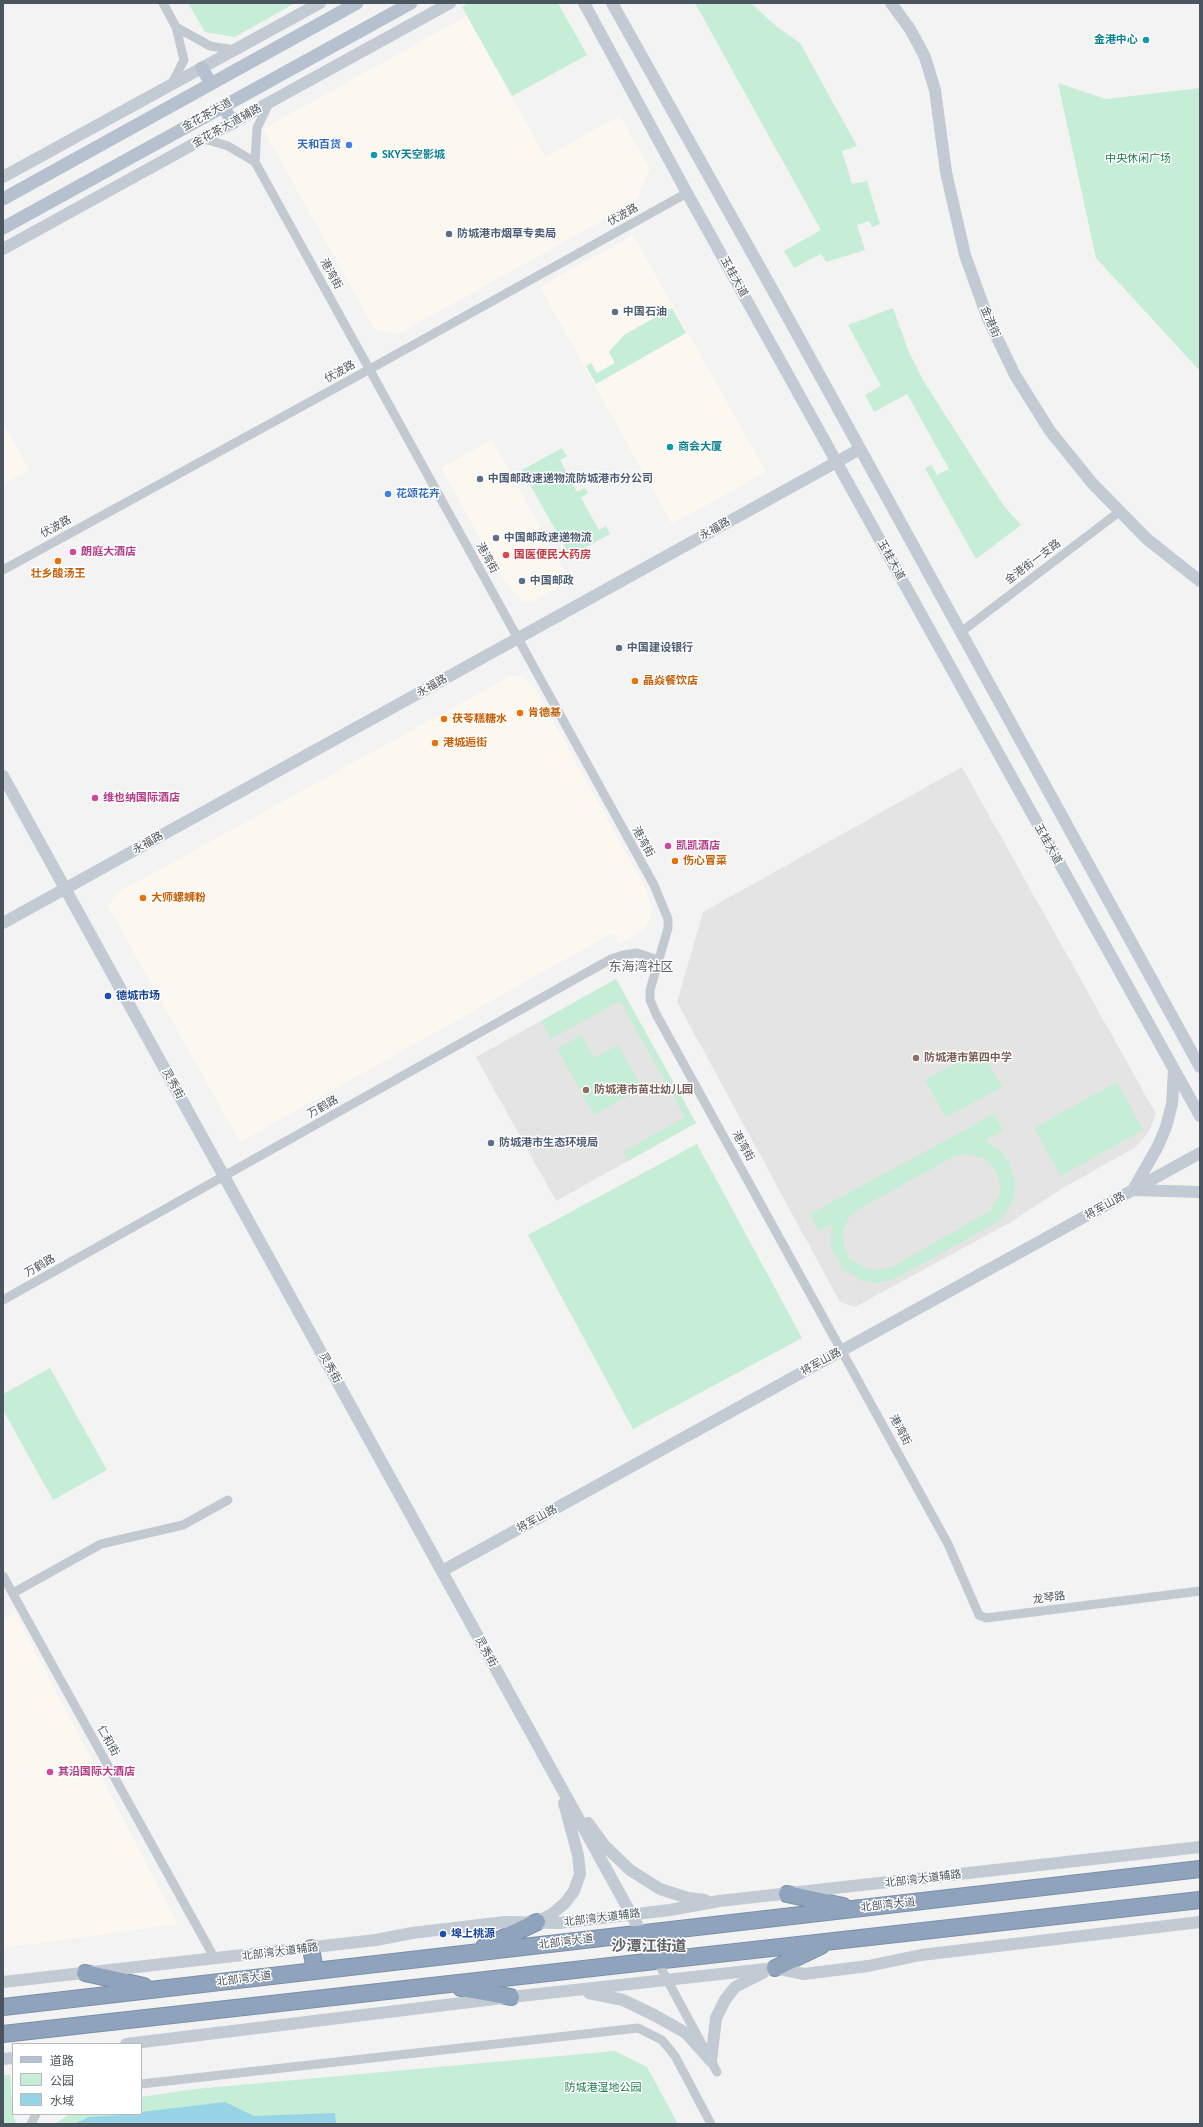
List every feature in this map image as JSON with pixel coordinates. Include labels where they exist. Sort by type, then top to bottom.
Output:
[{"type":"highway","name":"北部湾大道","points":[[3,2007],[1200,1870]]},
{"type":"highway","points":[[787,1894],[857,1909]]},
{"type":"highway","points":[[3,2034],[1200,1900]]},
{"type":"highway","points":[[472,1953],[537,1922]]},
{"type":"highway","points":[[775,1968],[832,1941]]},
{"type":"highway","points":[[311,1948],[315,1971]]},
{"type":"highway","points":[[84,1973],[157,1989]]},
{"type":"highway","points":[[441,1985],[511,1997]]},
{"type":"main road","points":[[3,177],[320,3]]},
{"type":"main road","points":[[3,199],[357,3]]},
{"type":"main road","name":"金花茶大道","points":[[3,228],[411,3]]},
{"type":"main road","name":"金花茶大道辅路","points":[[3,249],[450,3]]},
{"type":"main road","name":"玉桂大道","points":[[584,3],[687,193],[1200,1116]]},
{"type":"main road","points":[[612,3],[860,449],[1200,1067]]},
{"type":"main road","name":"金港街","points":[[891,3],[910,29],[925,57],[935,90],[946,172],[956,222],[965,255],[988,319],[1015,375],[1050,431],[1092,483],[1147,539],[1200,581]]},
{"type":"main road","points":[[202,68],[211,84]]},
{"type":"main road","points":[[224,106],[233,123]]},
{"type":"main road","name":"永福路","points":[[3,923],[860,449]]},
{"type":"main road","name":"灵秀街","points":[[3,776],[642,1933],[656,1961]]},
{"type":"main road","points":[[1174,1070],[1172,1104],[1166,1127],[1158,1146],[1134,1190],[1200,1192]]},
{"type":"main road","name":"将军山路","points":[[442,1571],[1200,1153]]},
{"type":"main road","points":[[560,1785],[605,1846],[630,1870],[660,1889],[688,1898],[718,1901]]},
{"type":"main road","points":[[537,1922],[552,1914],[565,1903],[574,1891],[580,1874],[578,1855],[560,1785]]},
{"type":"main road","name":"北部湾大道辅路","points":[[5,1981],[311,1948],[376,1940],[412,1933],[505,1922],[559,1923],[631,1915],[718,1901],[1200,1847]]},
{"type":"main road","points":[[134,2043],[511,1997],[775,1968],[804,1974],[868,1966],[920,1955],[1200,1922]]},
{"type":"main road","points":[[711,2061],[716,2018],[725,2000],[735,1987],[775,1968]]},
{"type":"main road","points":[[564,1991],[595,1994],[623,2000],[686,2033],[711,2061]]},
{"type":"street","points":[[163,3],[176,27],[184,60],[171,85]]},
{"type":"street","points":[[176,27],[210,46],[234,50]]},
{"type":"street","points":[[204,139],[228,146],[254,162],[257,128],[269,103]]},
{"type":"street","name":"港湾街","points":[[254,162],[654,885],[665,910],[668,928],[650,990],[650,1000],[656,1014],[843,1350],[948,1544]]},
{"type":"street","name":"伏波路","points":[[3,570],[370,370],[687,193]]},
{"type":"street","name":"金港街一支路","points":[[961,632],[1119,512]]},
{"type":"street","name":"万鹤路","points":[[3,1300],[611,959],[637,953],[658,960]]},
{"type":"street","points":[[13,1593],[101,1544],[183,1526],[228,1500]]},
{"type":"street","name":"龙琴路","points":[[948,1544],[979,1615],[986,1618],[1200,1591]]},
{"type":"street","name":"仁和街","points":[[3,1576],[215,1959]]},
{"type":"street","points":[[656,1961],[668,1980],[717,2072]]},
{"type":"street","points":[[142,2084],[638,2028],[662,2040],[675,2056],[711,2124]]},
{"type":"street","points":[[31,2124],[36,2115]]},
{"type":"shaded area","points":[[467,16],[545,157],[620,116],[650,169],[636,202],[398,334],[375,330],[263,129]]},
{"type":"shaded area","points":[[633,235],[766,472],[672,524],[540,287]]},
{"type":"shaded area","points":[[3,422],[29,470],[3,484]]},
{"type":"shaded area","points":[[492,440],[570,581],[532,602],[522,602],[500,574],[441,468]]},
{"type":"shaded area","points":[[510,676],[522,676],[535,688],[647,891],[652,908],[650,920],[643,930],[619,944],[612,933],[240,1142],[108,906],[121,891]]},
{"type":"shaded area","name":"防城港市第四中学","points":[[962,767],[1156,1114],[1148,1133],[1136,1147],[1061,1189],[1011,1222],[855,1307],[840,1302],[677,1002],[703,912]]},
{"type":"shaded area","name":"防城港市苗壮幼儿园","points":[[616,979],[696,1123],[556,1201],[476,1057]]},
{"type":"shaded area","name":"其沿国际大酒店","points":[[15,1613],[178,1924],[3,1948],[3,1620]]},
{"type":"green space","points":[[188,3],[295,3],[235,37],[205,32]]},
{"type":"green space","points":[[469,3],[558,3],[587,55],[512,96],[462,7]]},
{"type":"green space","points":[[695,3],[751,3],[777,27],[800,43],[857,146],[842,151],[852,184],[867,181],[880,224],[872,227],[869,221],[857,225],[865,250],[826,262],[821,254],[794,268],[784,251],[821,230]]},
{"type":"green space","name":"中央休闲广场","points":[[1058,83],[1106,99],[1200,88],[1200,371],[1096,258]]},
{"type":"green space","points":[[672,308],[686,333],[596,384],[586,366],[591,363],[597,373],[615,363],[609,352],[624,335]]},
{"type":"green space","points":[[893,308],[908,350],[923,380],[1004,506],[1021,525],[976,559],[925,468],[931,465],[937,475],[949,469],[907,394],[874,412],[865,395],[881,386],[848,325]]},
{"type":"green space","points":[[562,448],[567,456],[560,460],[577,492],[585,488],[588,493],[581,498],[599,530],[606,526],[610,534],[570,556],[522,470]]},
{"type":"green space","points":[[616,979],[696,1123],[628,1161],[623,1152],[685,1117],[620,1001],[551,1039],[541,1021]]},
{"type":"green space","points":[[581,1035],[594,1058],[618,1045],[642,1088],[594,1115],[557,1049]]},
{"type":"green space","points":[[981,1049],[1002,1087],[946,1117],[925,1080]]},
{"type":"green space","points":[[1117,1082],[1143,1130],[1061,1176],[1034,1128]]},
{"type":"green space","points":[[994,1114],[1003,1130],[985,1141],[998,1149],[1009,1161],[1015,1183],[1014,1198],[1003,1217],[991,1226],[892,1280],[877,1283],[862,1281],[843,1269],[832,1249],[830,1234],[833,1224],[819,1231],[810,1214]],"holes":[[[966,1154],[984,1158],[997,1173],[1000,1186],[1000,1193],[990,1211],[890,1268],[871,1270],[860,1266],[850,1258],[844,1246],[843,1232],[848,1219],[853,1212],[953,1157]]]},
{"type":"green space","points":[[697,1144],[802,1338],[633,1429],[528,1235]]},
{"type":"green space","points":[[50,1368],[107,1470],[53,1500],[3,1410],[3,1394]]},
{"type":"green space","name":"防城港湿地公园","points":[[615,2051],[647,2067],[678,2124],[54,2124],[68,2115],[142,2115],[142,2097],[195,2089]]},
{"type":"green space","points":[[3,2075],[10,2075],[12,2115],[16,2124],[3,2124]]},
{"type":"water","points":[[225,2102],[254,2116],[335,2113],[336,2124],[74,2124],[89,2117],[142,2115],[142,2112]]},
{"type":"place","name":"金港中心","points":[[1146,40]]},
{"type":"place","name":"天和百货","points":[[349,145]]},
{"type":"place","name":"SKY天空影城","points":[[374,155]]},
{"type":"place","name":"防城港市烟草专卖局","points":[[449,234]]},
{"type":"place","name":"中国石油","points":[[615,312]]},
{"type":"place","name":"商会大厦","points":[[670,447]]},
{"type":"place","name":"中国邮政速递物流防城港市分公司","points":[[480,479]]},
{"type":"place","name":"花颂花卉","points":[[388,494]]},
{"type":"place","name":"中国邮政速递物流","points":[[496,538]]},
{"type":"place","name":"朗庭大酒店","points":[[73,552]]},
{"type":"place","name":"国医便民大药房","points":[[506,555]]},
{"type":"place","name":"壮乡酸汤王","points":[[58,561]]},
{"type":"place","name":"中国邮政","points":[[522,581]]},
{"type":"place","name":"中国建设银行","points":[[619,648]]},
{"type":"place","name":"晶焱餐饮店","points":[[635,681]]},
{"type":"place","name":"肯德基","points":[[520,713]]},
{"type":"place","name":"茯苓糕糖水","points":[[444,719]]},
{"type":"place","name":"港城逅街","points":[[435,743]]},
{"type":"place","name":"维也纳国际酒店","points":[[95,798]]},
{"type":"place","name":"凯凯酒店","points":[[668,846]]},
{"type":"place","name":"伤心冒菜","points":[[675,861]]},
{"type":"place","name":"大师螺蛳粉","points":[[143,898]]},
{"type":"place","name":"德城市场","points":[[108,996]]},
{"type":"place","name":"防城港市第四中学","points":[[916,1058]]},
{"type":"place","name":"防城港市苗壮幼儿园","points":[[586,1090]]},
{"type":"place","name":"防城港市生态环境局","points":[[491,1143]]},
{"type":"place","name":"其沿国际大酒店","points":[[50,1772]]},
{"type":"place","name":"埠上桃源","points":[[443,1934]]},
{"type":"district","name":"东海湾社区","points":[[641,967]]},
{"type":"district","name":"沙潭江街道","points":[[649,1947]]}]
